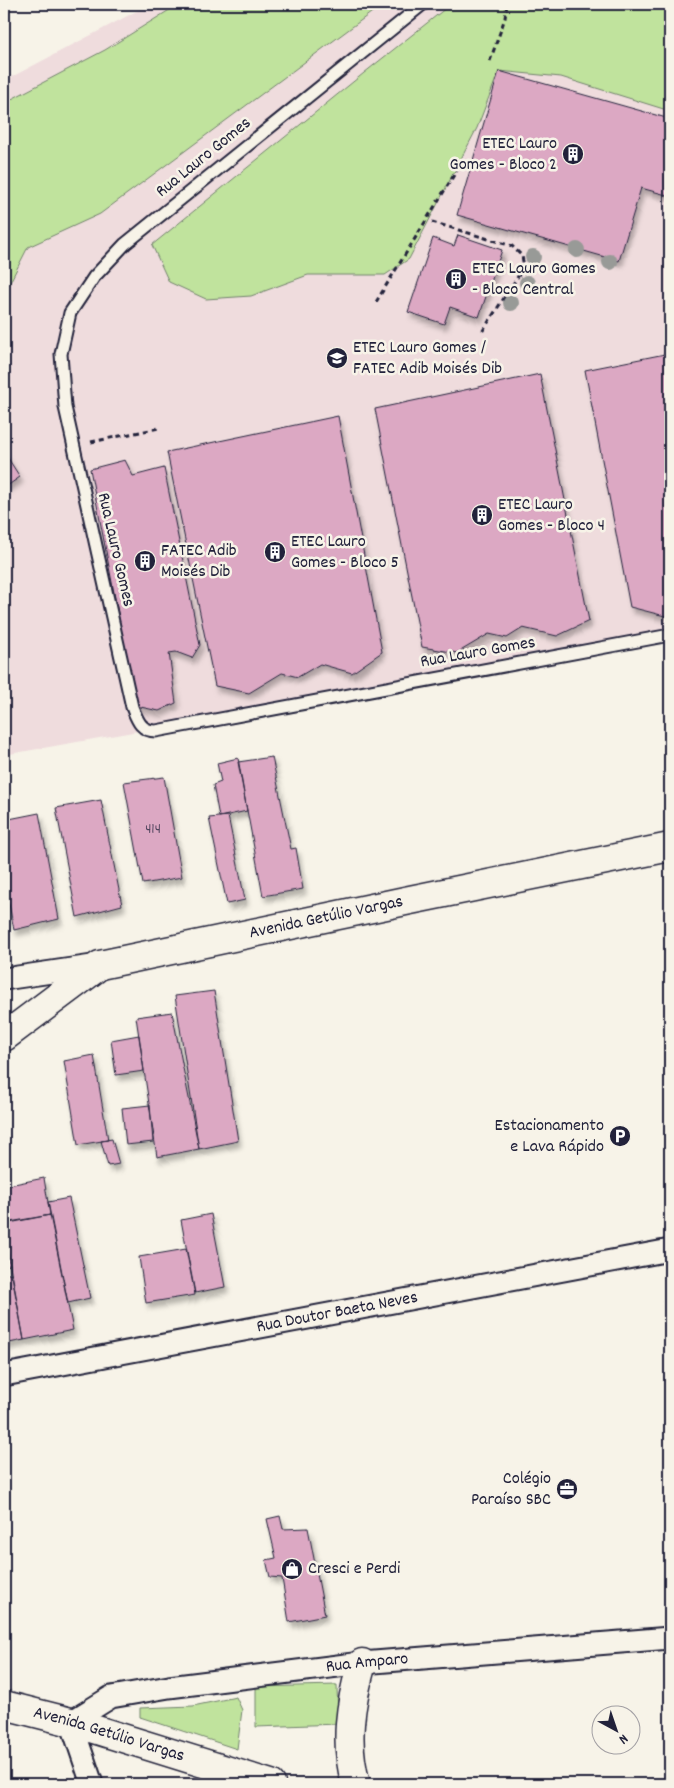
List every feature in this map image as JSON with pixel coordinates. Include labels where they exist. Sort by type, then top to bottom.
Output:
[{"type":"street","name":"Avenida Getúlio Vargas","points":[[4,1037],[100,965],[670,847]]},
{"type":"street","points":[[4,979],[100,965]]},
{"type":"street","name":"Rua Doutor Baeta Neves","points":[[4,1376],[670,1250]]},
{"type":"street","name":"Rua Amparo","points":[[71,1722],[111,1698],[169,1687],[362,1663],[670,1638]]},
{"type":"street","points":[[356,1784],[348,1733],[355,1688],[362,1663]]},
{"type":"street","name":"Avenida Getúlio Vargas","points":[[4,1705],[71,1722],[271,1784]]},
{"type":"street","points":[[71,1722],[92,1784]]},
{"type":"lane","name":"Rua Lauro Gomes","points":[[423,4],[125,244],[94,277],[70,313],[61,354],[65,407],[132,707],[142,727],[150,731],[670,635]]},
{"type":"path","points":[[490,61],[508,4]]},
{"type":"path","points":[[376,302],[457,170]]},
{"type":"path","points":[[432,222],[512,246],[522,256],[524,267],[482,332]]},
{"type":"path","points":[[74,446],[159,428]]},
{"type":"shaded area","name":"ETEC Lauro Gomes / FATEC Adib Moisés Dib","points":[[150,4],[670,4],[670,636],[4,755],[4,81]]},
{"type":"green space","points":[[179,4],[383,4],[100,214],[28,247],[4,294],[4,103],[105,50]]},
{"type":"green space","points":[[451,4],[670,4],[670,111],[561,77],[499,71],[477,128],[409,259],[385,275],[308,275],[251,296],[206,299],[169,282],[152,245]]},
{"type":"green space","points":[[337,1685],[338,1724],[256,1727],[256,1687]]},
{"type":"green space","points":[[236,1697],[242,1710],[237,1749],[140,1717],[140,1708],[193,1706]]},
{"type":"building","name":"ETEC Lauro Gomes - Bloco 2","points":[[499,71],[670,119],[670,196],[641,188],[619,261],[457,215]]},
{"type":"building","name":"ETEC Lauro Gomes - Bloco Central","points":[[458,235],[502,250],[479,317],[450,307],[444,324],[408,312],[433,238],[454,246]]},
{"type":"building","points":[[670,353],[670,613],[665,616],[630,607],[585,370]]},
{"type":"building","name":"ETEC Lauro Gomes - Bloco 4","points":[[540,374],[589,621],[557,636],[523,628],[507,638],[489,634],[457,653],[422,647],[375,409]]},
{"type":"building","name":"ETEC Lauro Gomes - Bloco 5","points":[[338,416],[382,652],[352,673],[320,664],[298,677],[282,673],[249,693],[215,686],[167,452]]},
{"type":"building","points":[[4,452],[20,477],[4,488]]},
{"type":"building","name":"FATEC Adib Moisés Dib","points":[[125,460],[133,476],[164,468],[200,645],[192,658],[176,652],[169,653],[176,703],[159,711],[136,706],[90,469]]},
{"type":"building","points":[[272,757],[291,849],[296,848],[303,889],[263,896],[238,762]]},
{"type":"building","points":[[238,758],[247,811],[219,817],[213,785],[221,782],[217,763]]},
{"type":"building","points":[[164,777],[182,877],[143,884],[124,782]]},
{"type":"building","points":[[101,800],[122,905],[77,917],[56,808]]},
{"type":"building","points":[[39,813],[59,919],[14,930],[4,878],[4,820]]},
{"type":"building","points":[[228,816],[245,900],[227,904],[209,818]]},
{"type":"building","points":[[214,991],[238,1141],[199,1149],[175,996]]},
{"type":"building","points":[[172,1012],[199,1149],[157,1157],[136,1017]]},
{"type":"building","points":[[139,1035],[144,1071],[116,1075],[111,1040]]},
{"type":"building","points":[[94,1055],[108,1140],[78,1145],[64,1061]]},
{"type":"building","points":[[150,1105],[153,1142],[126,1145],[122,1108]]},
{"type":"building","points":[[112,1139],[119,1164],[108,1166],[101,1141]]},
{"type":"building","points":[[44,1178],[50,1215],[4,1223],[4,1186]]},
{"type":"building","points":[[69,1198],[90,1298],[68,1303],[48,1202]]},
{"type":"building","points":[[211,1214],[225,1287],[195,1293],[181,1220]]},
{"type":"building","points":[[50,1215],[73,1330],[24,1340],[4,1234],[4,1224]]},
{"type":"building","points":[[4,1234],[10,1265],[4,1266]]},
{"type":"building","points":[[186,1249],[195,1295],[146,1303],[139,1257]]},
{"type":"building","points":[[12,1273],[24,1340],[4,1344],[4,1275]]},
{"type":"building","points":[[670,1298],[670,1333],[663,1300]]},
{"type":"building","name":"Cresci e Perdi","points":[[280,1516],[283,1529],[308,1528],[325,1615],[289,1622],[282,1578],[270,1577],[266,1560],[276,1558],[267,1519]]},
{"type":"place","name":"ETEC Lauro Gomes - Bloco 2","points":[[573,154]]},
{"type":"place","name":"ETEC Lauro Gomes - Bloco Central","points":[[456,279]]},
{"type":"place","name":"ETEC Lauro Gomes / FATEC Adib Moisés Dib","points":[[337,358]]},
{"type":"place","name":"ETEC Lauro Gomes - Bloco 4","points":[[482,515]]},
{"type":"place","name":"ETEC Lauro Gomes - Bloco 5","points":[[275,552]]},
{"type":"place","name":"FATEC Adib Moisés Dib","points":[[145,561]]},
{"type":"place","name":"Estacionamento e Lava Rápido","points":[[620,1136]]},
{"type":"place","name":"Colégio Paraíso SBC","points":[[567,1489]]},
{"type":"place","name":"Cresci e Perdi","points":[[292,1569]]}]
